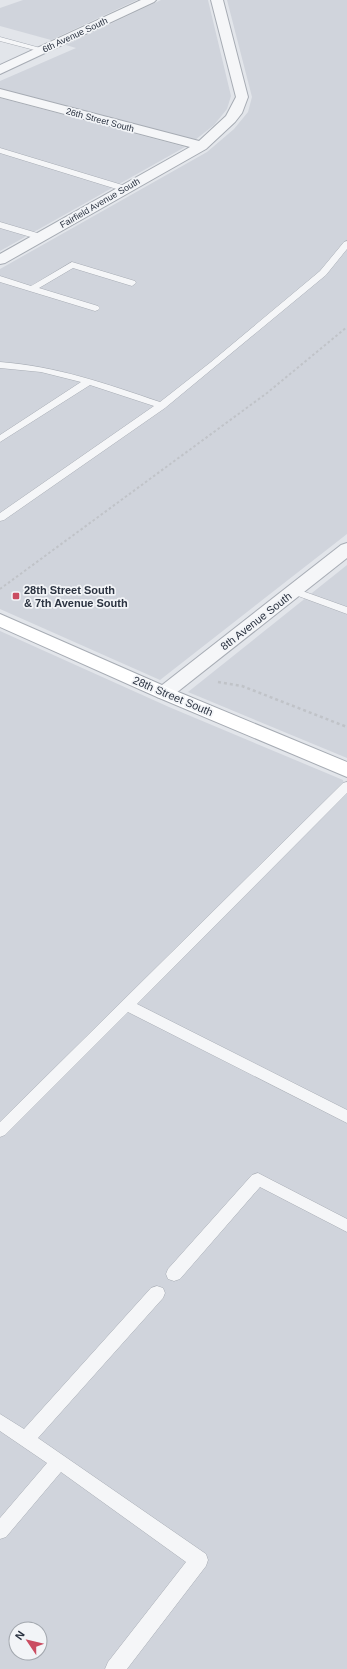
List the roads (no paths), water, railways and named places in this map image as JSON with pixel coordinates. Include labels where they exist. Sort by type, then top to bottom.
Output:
[{"type":"street","name":"6th Avenue South","points":[[0,70],[150,0]]},
{"type":"street","name":"Fairfield Avenue South","points":[[0,260],[201,146],[224,127],[238,110],[242,97],[217,0]]},
{"type":"street","name":"26th Street South","points":[[0,93],[201,146]]},
{"type":"street","name":"8th Avenue South","points":[[164,693],[347,549]]},
{"type":"street","name":"28th Street South","points":[[0,620],[164,693],[347,770]]},
{"type":"lane","points":[[0,39],[42,50]]},
{"type":"lane","points":[[1,152],[126,189]]},
{"type":"lane","points":[[0,226],[41,237]]},
{"type":"lane","points":[[0,518],[162,406],[323,273],[347,244]]},
{"type":"lane","points":[[31,289],[72,265],[132,283]]},
{"type":"lane","points":[[0,279],[95,308]]},
{"type":"lane","points":[[0,365],[23,365],[61,373],[162,406]]},
{"type":"lane","points":[[0,439],[88,382]]},
{"type":"lane","points":[[294,591],[347,611]]},
{"type":"lane","points":[[0,1131],[347,786]]},
{"type":"lane","points":[[127,1005],[347,1117]]},
{"type":"lane","points":[[174,1274],[258,1179],[347,1226]]},
{"type":"lane","points":[[26,1439],[157,1293]]},
{"type":"lane","points":[[0,1422],[59,1461],[199,1560],[115,1669]]},
{"type":"lane","points":[[0,1531],[59,1461]]},
{"type":"place","name":"28th Street South & 7th Avenue South","points":[[16,596]]}]
